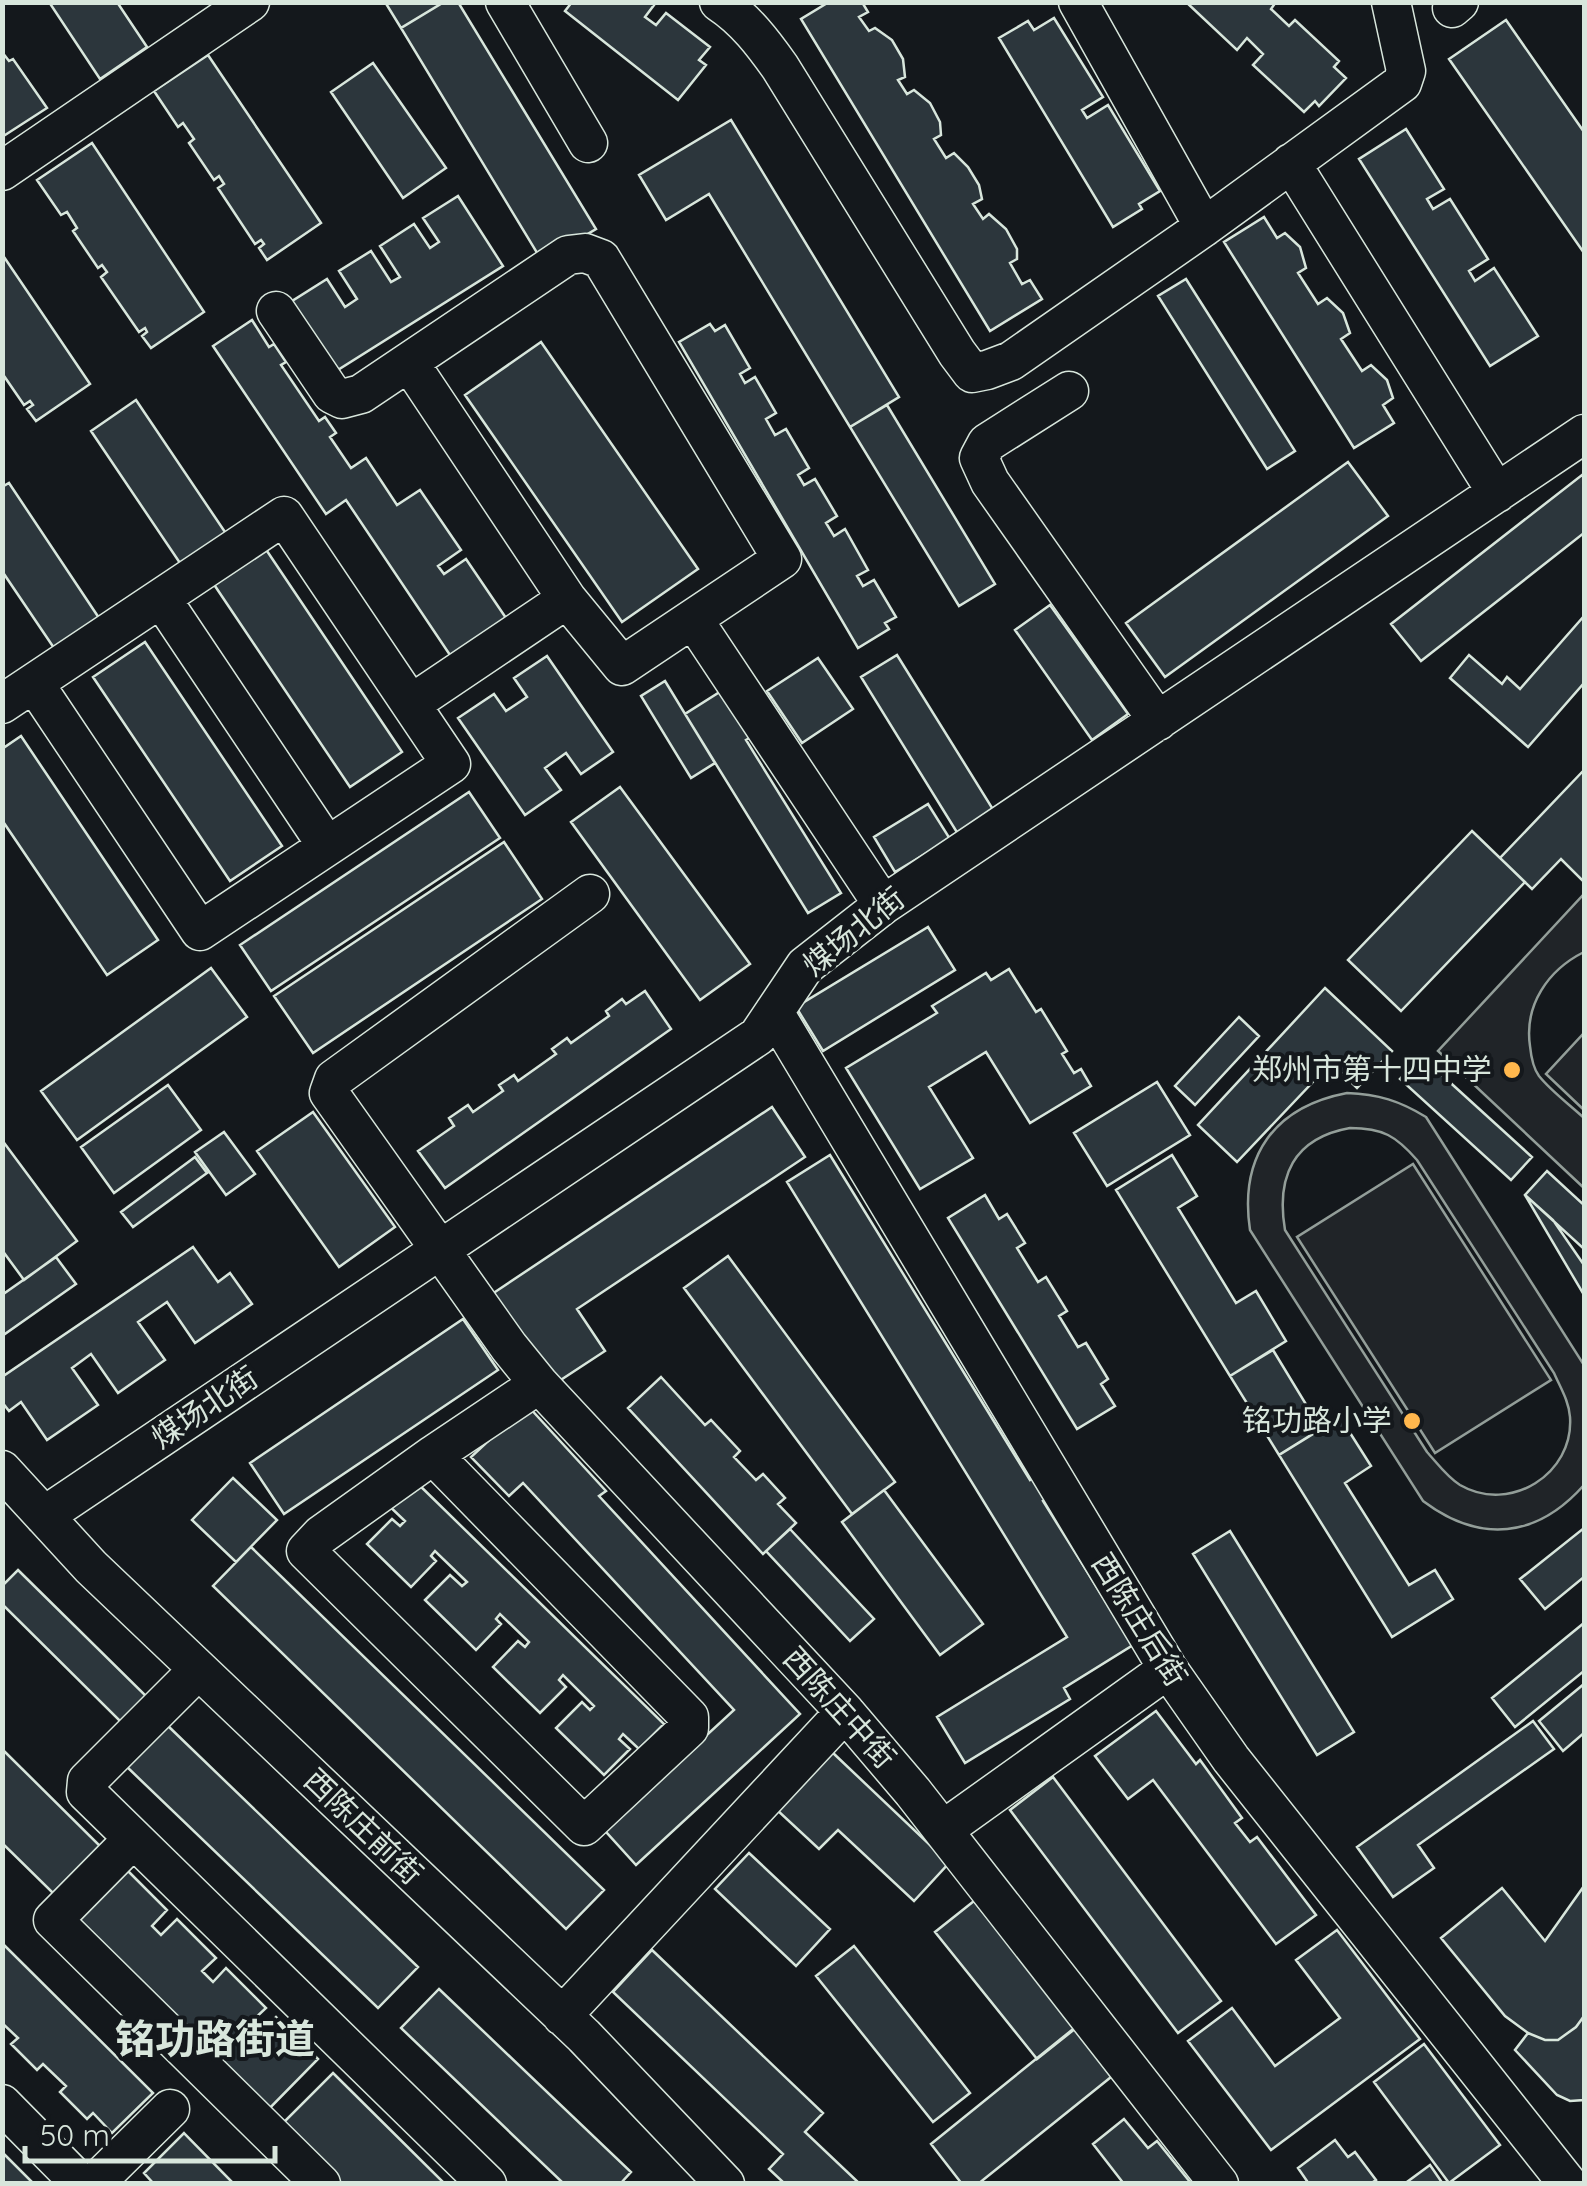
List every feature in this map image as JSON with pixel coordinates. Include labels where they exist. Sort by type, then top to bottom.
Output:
[{"type":"street","points":[[2,171],[250,2]]},
{"type":"street","points":[[505,2],[588,142]]},
{"type":"street","points":[[719,2],[758,36],[780,67],[972,372],[1012,361],[1402,83],[1406,71],[1392,2]]},
{"type":"street","points":[[1078,2],[1204,227]]},
{"type":"street","points":[[1291,164],[1497,493]]},
{"type":"street","points":[[276,310],[332,394],[342,399],[361,394],[409,362],[568,256],[585,253],[601,258],[782,559],[622,666],[567,599],[409,362]]},
{"type":"street","points":[[1069,391],[987,443],[979,458],[990,482],[1158,720]]},
{"type":"street","name":"煤场北街","points":[[44,1516],[758,1036],[805,966],[883,904],[1584,434]]},
{"type":"street","points":[[2,704],[284,516],[451,764],[200,931],[34,683]]},
{"type":"street","points":[[161,598],[328,846]]},
{"type":"street","points":[[411,704],[567,599]]},
{"type":"street","points":[[693,619],[883,904]]},
{"type":"street","name":"西陈庄中街","points":[[590,894],[334,1079],[329,1093],[539,1384],[845,1712],[943,1830],[1219,2184]]},
{"type":"street","name":"西陈庄后街","points":[[774,1012],[1168,1670],[1231,1759],[1568,2184]]},
{"type":"street","points":[[432,1456],[689,1717],[688,1728],[584,1826],[306,1551],[432,1456],[539,1384]]},
{"type":"street","name":"西陈庄前街","points":[[6,1481],[91,1568],[562,2016],[725,2184]]},
{"type":"street","points":[[198,1670],[87,1781],[86,1792],[487,2184]]},
{"type":"street","points":[[943,1830],[1168,1670]]},
{"type":"street","points":[[562,2016],[845,1712]]},
{"type":"street","points":[[133,1838],[53,1920],[322,2184]]},
{"type":"street","points":[[2,2104],[81,2184]]},
{"type":"street","points":[[94,2184],[170,2110]]},
{"type":"shaded area","points":[[1584,894],[1584,952],[1560,969],[1541,990],[1529,1031],[1537,1073],[1584,1118],[1584,1188],[1438,1051]]},
{"type":"shaded area","points":[[1584,1033],[1584,1110],[1546,1074]]},
{"type":"shaded area","points":[[1347,1093],[1369,1095],[1426,1117],[1584,1365],[1584,1485],[1547,1516],[1527,1525],[1487,1529],[1444,1515],[1423,1501],[1250,1230],[1250,1179],[1267,1139],[1281,1123],[1321,1100]],"holes":[[[1361,1128],[1388,1135],[1417,1160],[1554,1373],[1566,1400],[1570,1417],[1562,1456],[1535,1483],[1518,1491],[1499,1495],[1479,1493],[1446,1474],[1427,1452],[1285,1230],[1283,1193],[1293,1163],[1302,1151],[1330,1133]]]},
{"type":"shaded area","points":[[1413,1164],[1551,1380],[1435,1453],[1297,1237]]},
{"type":"building","points":[[49,2],[117,2],[147,47],[100,79]]},
{"type":"building","points":[[385,2],[444,2],[401,28]]},
{"type":"building","points":[[444,2],[458,2],[596,229],[542,261],[401,28]]},
{"type":"building","points":[[572,2],[651,2],[654,5],[645,17],[656,25],[666,13],[710,47],[699,60],[706,65],[678,100],[565,11]]},
{"type":"building","points":[[829,2],[862,2],[868,12],[859,17],[869,31],[875,28],[892,40],[903,59],[905,77],[898,80],[907,94],[914,90],[930,103],[940,122],[941,135],[934,139],[946,158],[954,153],[968,167],[982,199],[973,204],[983,219],[989,214],[1006,229],[1017,249],[1017,259],[1010,263],[1022,284],[1030,280],[1042,299],[990,331],[801,19]]},
{"type":"building","points":[[1186,2],[1276,2],[1271,9],[1289,26],[1295,20],[1339,61],[1334,67],[1346,78],[1319,106],[1315,101],[1304,112],[1253,65],[1263,54],[1247,38],[1237,50]]},
{"type":"building","points":[[1054,18],[1103,97],[1082,110],[1087,118],[1108,105],[1160,191],[1139,204],[1142,209],[1113,227],[999,38],[1028,21],[1034,30]]},
{"type":"building","points":[[1506,20],[1584,132],[1584,253],[1449,59]]},
{"type":"building","points":[[2,52],[9,61],[13,59],[47,108],[2,137]]},
{"type":"building","points":[[208,55],[321,223],[267,260],[259,248],[264,244],[261,240],[255,244],[218,188],[224,184],[219,176],[214,180],[189,143],[194,139],[183,123],[178,127],[154,91]]},
{"type":"building","points":[[373,63],[446,168],[403,198],[331,92]]},
{"type":"building","points":[[731,120],[899,397],[850,427],[709,194],[666,220],[639,175]]},
{"type":"building","points":[[1406,129],[1444,189],[1427,199],[1433,209],[1450,199],[1488,259],[1469,271],[1475,281],[1494,268],[1538,336],[1490,366],[1359,159]]},
{"type":"building","points":[[92,143],[204,312],[151,348],[142,336],[147,332],[145,328],[139,332],[101,277],[107,272],[102,265],[98,268],[73,231],[77,228],[67,212],[61,215],[37,180]]},
{"type":"building","points":[[458,196],[503,266],[333,373],[289,303],[327,279],[345,307],[357,299],[339,271],[371,251],[391,282],[400,277],[380,246],[414,224],[430,248],[439,242],[423,218]]},
{"type":"building","points":[[1264,217],[1277,238],[1285,233],[1300,247],[1306,268],[1298,273],[1318,304],[1327,298],[1343,313],[1350,333],[1341,339],[1362,371],[1371,365],[1387,380],[1393,398],[1383,405],[1394,423],[1354,448],[1224,242]]},
{"type":"building","points":[[2,254],[90,384],[36,421],[27,409],[33,405],[30,401],[24,405],[2,373]]},
{"type":"building","points":[[1186,279],[1295,451],[1267,469],[1158,296]]},
{"type":"building","points":[[252,320],[269,347],[274,344],[286,362],[281,365],[319,421],[325,417],[336,433],[330,437],[351,468],[366,458],[397,505],[420,490],[461,550],[438,566],[444,574],[466,559],[508,621],[452,658],[346,500],[326,514],[213,346]]},
{"type":"building","points":[[710,324],[715,331],[725,325],[750,368],[740,374],[745,383],[755,377],[776,413],[766,419],[775,435],[786,429],[809,468],[798,475],[804,485],[815,479],[837,516],[826,523],[834,536],[845,529],[868,570],[857,576],[863,586],[874,580],[896,617],[885,623],[889,629],[858,648],[679,342]]},
{"type":"building","points":[[541,342],[698,569],[622,622],[465,395]]},
{"type":"building","points":[[136,400],[229,538],[184,569],[91,431]]},
{"type":"building","points":[[887,405],[995,584],[959,606],[850,427]]},
{"type":"building","points":[[1348,462],[1388,516],[1165,677],[1126,623]]},
{"type":"building","points":[[1582,475],[1584,533],[1421,661],[1391,624]]},
{"type":"building","points":[[9,483],[101,621],[56,651],[2,571],[2,487]]},
{"type":"building","points":[[265,548],[402,752],[350,787],[213,583]]},
{"type":"building","points":[[1050,605],[1128,714],[1092,740],[1015,630]]},
{"type":"building","points":[[1584,616],[1584,683],[1528,747],[1450,678],[1469,655],[1502,684],[1507,677],[1520,689]]},
{"type":"building","points":[[145,642],[282,846],[230,881],[93,677]]},
{"type":"building","points":[[897,655],[994,811],[958,834],[861,677]]},
{"type":"building","points":[[547,656],[613,752],[581,774],[566,753],[545,768],[561,790],[525,815],[458,718],[494,694],[506,711],[527,697],[514,678]]},
{"type":"building","points":[[818,658],[853,709],[802,743],[767,691]]},
{"type":"building","points":[[665,681],[715,763],[691,778],[641,696]]},
{"type":"building","points":[[726,688],[755,735],[746,740],[841,893],[808,913],[685,714]]},
{"type":"building","points":[[21,736],[158,940],[107,975],[2,820],[2,749]]},
{"type":"building","points":[[1584,770],[1584,882],[1561,859],[1532,889],[1500,858]]},
{"type":"building","points":[[620,787],[750,964],[700,1000],[571,822]]},
{"type":"building","points":[[469,792],[500,838],[271,991],[240,945]]},
{"type":"building","points":[[928,804],[950,839],[895,872],[874,837]]},
{"type":"building","points":[[1472,831],[1525,882],[1401,1011],[1348,960]]},
{"type":"building","points":[[504,842],[542,899],[313,1053],[274,996]]},
{"type":"building","points":[[928,927],[955,970],[823,1051],[796,1007]]},
{"type":"building","points":[[211,968],[247,1017],[77,1140],[41,1091]]},
{"type":"building","points":[[1009,969],[1036,1012],[1041,1009],[1067,1051],[1062,1054],[1074,1073],[1081,1069],[1091,1086],[1030,1123],[986,1052],[929,1087],[973,1158],[920,1189],[846,1068],[937,1013],[932,1006],[986,973],[991,980]]},
{"type":"building","points":[[1325,988],[1392,1051],[1357,1088],[1331,1063],[1237,1162],[1198,1125]]},
{"type":"building","points":[[645,991],[671,1029],[445,1188],[418,1151],[454,1126],[449,1118],[468,1105],[473,1112],[503,1091],[499,1085],[514,1075],[518,1081],[556,1054],[552,1049],[567,1038],[571,1043],[609,1016],[606,1011],[622,999],[626,1004]]},
{"type":"building","points":[[1239,1017],[1259,1036],[1195,1105],[1175,1086]]},
{"type":"building","points":[[1421,1056],[1532,1157],[1511,1180],[1400,1079]]},
{"type":"building","points":[[1157,1082],[1190,1135],[1107,1186],[1074,1133]]},
{"type":"building","points":[[168,1085],[201,1130],[114,1193],[81,1147]]},
{"type":"building","points":[[772,1107],[805,1157],[577,1309],[605,1351],[553,1385],[492,1294]]},
{"type":"building","points":[[313,1112],[395,1227],[339,1267],[257,1151]]},
{"type":"building","points":[[224,1132],[255,1174],[226,1195],[195,1152]]},
{"type":"building","points":[[2,1140],[77,1241],[24,1280],[2,1250]]},
{"type":"building","points":[[830,1155],[1030,1480],[1037,1476],[1050,1497],[1043,1501],[1133,1645],[1064,1688],[1070,1699],[965,1763],[937,1717],[1067,1637],[787,1182]]},
{"type":"building","points":[[1172,1155],[1197,1196],[1178,1208],[1236,1303],[1256,1291],[1286,1341],[1230,1376],[1116,1190]]},
{"type":"building","points":[[195,1157],[207,1173],[133,1227],[121,1212]]},
{"type":"building","points":[[1547,1171],[1584,1205],[1584,1249],[1525,1195]]},
{"type":"building","points":[[985,1195],[999,1219],[1007,1214],[1025,1243],[1017,1248],[1038,1282],[1046,1277],[1067,1311],[1059,1316],[1078,1347],[1086,1343],[1108,1379],[1101,1384],[1115,1406],[1077,1429],[948,1218]]},
{"type":"building","points":[[1525,1195],[1553,1220],[1584,1265],[1584,1295]]},
{"type":"building","points":[[193,1247],[218,1282],[230,1273],[252,1304],[195,1343],[167,1302],[138,1322],[165,1360],[118,1393],[91,1354],[72,1368],[98,1405],[47,1440],[21,1402],[9,1411],[2,1402],[2,1377]]},
{"type":"building","points":[[728,1256],[895,1482],[852,1514],[684,1288]]},
{"type":"building","points":[[56,1257],[76,1284],[2,1336],[2,1295]]},
{"type":"building","points":[[463,1319],[498,1370],[284,1514],[250,1463]]},
{"type":"building","points":[[1273,1350],[1321,1429],[1279,1455],[1230,1376]]},
{"type":"building","points":[[661,1377],[705,1425],[711,1420],[740,1451],[734,1457],[756,1480],[763,1474],[785,1498],[778,1504],[796,1523],[763,1554],[628,1408]]},
{"type":"building","points":[[527,1405],[606,1491],[599,1496],[800,1714],[636,1865],[598,1823],[631,1805],[734,1710],[523,1483],[509,1496],[471,1457]]},
{"type":"building","points":[[1340,1417],[1371,1466],[1345,1483],[1409,1585],[1435,1570],[1453,1599],[1392,1637],[1279,1455]]},
{"type":"building","points":[[233,1478],[277,1520],[236,1562],[192,1520]]},
{"type":"building","points":[[412,1478],[664,1724],[639,1749],[623,1734],[619,1739],[630,1749],[604,1775],[556,1728],[582,1702],[590,1710],[594,1706],[563,1675],[559,1680],[566,1687],[540,1713],[493,1667],[518,1641],[525,1647],[529,1642],[500,1614],[496,1619],[501,1624],[476,1650],[425,1600],[450,1575],[462,1586],[467,1582],[435,1551],[431,1556],[436,1561],[411,1587],[367,1544],[392,1519],[400,1526],[405,1521],[386,1503]]},
{"type":"building","points":[[884,1490],[983,1624],[940,1655],[842,1522]]},
{"type":"building","points":[[1584,1528],[1584,1577],[1545,1609],[1520,1579]]},
{"type":"building","points":[[790,1529],[874,1619],[850,1641],[766,1551]]},
{"type":"building","points":[[1230,1531],[1354,1732],[1317,1755],[1193,1554]]},
{"type":"building","points":[[251,1547],[604,1890],[566,1929],[213,1586]]},
{"type":"building","points":[[18,1570],[148,1698],[123,1724],[2,1604],[2,1586]]},
{"type":"building","points":[[1584,1623],[1584,1671],[1515,1727],[1492,1698]]},
{"type":"building","points":[[1584,1684],[1584,1733],[1563,1751],[1539,1721]]},
{"type":"building","points":[[1156,1711],[1196,1764],[1200,1760],[1242,1818],[1235,1823],[1250,1842],[1257,1837],[1316,1915],[1276,1944],[1153,1780],[1128,1799],[1095,1756]]},
{"type":"building","points":[[1533,1721],[1554,1749],[1418,1845],[1434,1868],[1393,1897],[1357,1847]]},
{"type":"building","points":[[167,1725],[418,1967],[378,2008],[126,1766]]},
{"type":"building","points":[[2,1749],[103,1849],[56,1896],[2,1843]]},
{"type":"building","points":[[832,1752],[949,1863],[914,1901],[838,1830],[819,1849],[777,1810]]},
{"type":"building","points":[[1053,1777],[1221,2001],[1178,2033],[1010,1810]]},
{"type":"building","points":[[749,1853],[830,1929],[796,1966],[715,1889]]},
{"type":"building","points":[[124,1867],[167,1910],[152,1926],[161,1935],[177,1919],[216,1958],[202,1971],[213,1982],[226,1968],[266,2008],[249,2024],[259,2034],[276,2017],[318,2059],[264,2114],[69,1922]]},
{"type":"building","points":[[1584,1886],[1584,2016],[1558,2040],[1545,2040],[1505,2016],[1441,1938],[1502,1888],[1545,1941]]},
{"type":"building","points":[[974,1901],[1076,2028],[1037,2059],[935,1932]]},
{"type":"building","points":[[1337,1930],[1420,2039],[1271,2150],[1188,2041],[1232,2008],[1275,2066],[1340,2018],[1296,1960]]},
{"type":"building","points":[[2,1943],[153,2093],[112,2133],[93,2113],[87,2119],[60,2092],[66,2086],[43,2064],[37,2070],[11,2044],[18,2038],[2,2023]]},
{"type":"building","points":[[854,1946],[970,2093],[933,2122],[816,1976]]},
{"type":"building","points":[[652,1950],[823,2113],[805,2132],[860,2184],[785,2184],[769,2169],[783,2154],[613,1992]]},
{"type":"building","points":[[439,1989],[631,2172],[620,2184],[564,2184],[401,2028]]},
{"type":"building","points":[[1584,2016],[1584,2100],[1570,2101],[1557,2095],[1515,2050],[1528,2033],[1558,2040]]},
{"type":"building","points":[[1083,2021],[1121,2069],[978,2184],[962,2184],[931,2144]]},
{"type":"building","points":[[1424,2044],[1500,2145],[1449,2183],[1374,2082]]},
{"type":"building","points":[[333,2073],[445,2184],[337,2184],[279,2127]]},
{"type":"building","points":[[1124,2119],[1148,2148],[1157,2141],[1190,2182],[1124,2184],[1093,2144]]},
{"type":"building","points":[[184,2133],[234,2184],[154,2184],[144,2173]]},
{"type":"building","points":[[1335,2140],[1348,2157],[1355,2152],[1376,2180],[1370,2184],[1309,2184],[1298,2168]]},
{"type":"building","points":[[2,2152],[34,2184],[2,2184]]},
{"type":"building","points":[[1430,2165],[1443,2184],[1408,2184],[1407,2182]]},
{"type":"place","name":"郑州市第十四中学","points":[[1512,1070]]},
{"type":"place","name":"铭功路小学","points":[[1412,1421]]},
{"type":"district","name":"铭功路街道","points":[[215,2039]]}]
